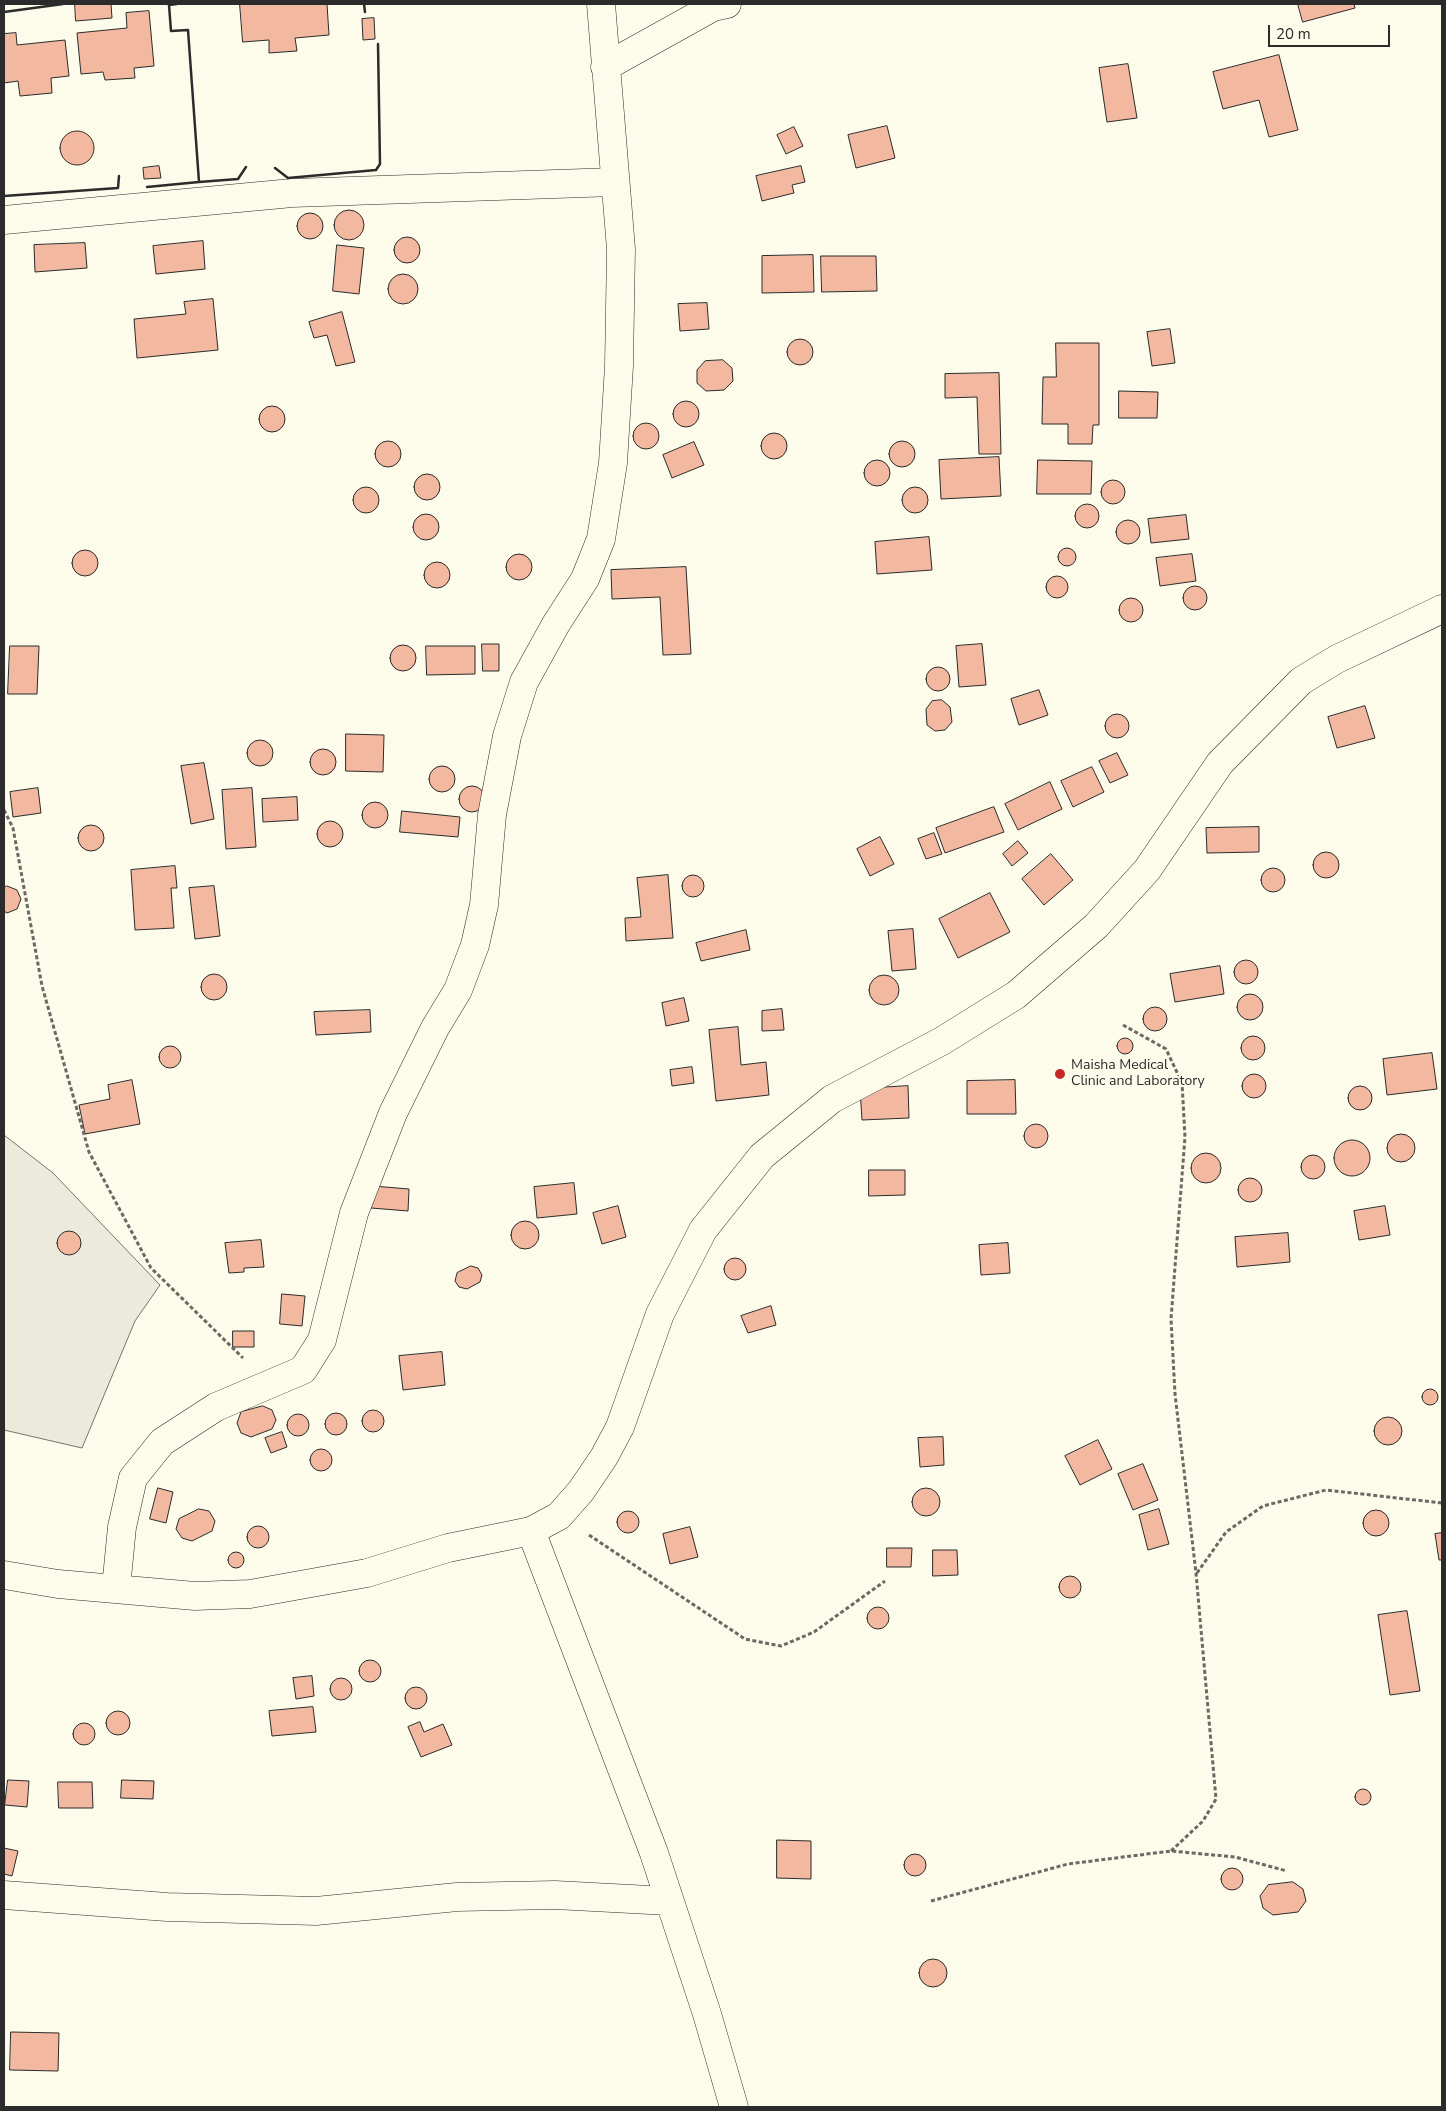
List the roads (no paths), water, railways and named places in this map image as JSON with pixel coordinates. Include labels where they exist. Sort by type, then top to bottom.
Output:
[{"type":"street","points":[[116,1588],[122,1528],[133,1478],[162,1442],[216,1407],[303,1370],[322,1340],[358,1204],[393,1113],[435,1028],[458,990],[475,945],[484,905],[492,815],[507,736],[524,682],[556,624],[585,579],[601,539],[613,463],[619,366],[621,250],[601,4]]},
{"type":"street","points":[[605,67],[713,7],[726,4]]},
{"type":"street","points":[[4,220],[292,193],[614,182]]},
{"type":"street","points":[[4,1575],[58,1584],[194,1596],[250,1594],[367,1573],[448,1548],[530,1531],[559,1516],[581,1491],[604,1457],[620,1427],[660,1314],[703,1230],[762,1156],[832,1099],[942,1041],[1016,995],[1096,926],[1148,870],[1220,763],[1300,681],[1337,659],[1442,609]]},
{"type":"street","points":[[530,1531],[642,1822],[704,2004],[734,2107]]},
{"type":"street","points":[[4,1894],[167,1908],[316,1911],[457,1897],[555,1895],[669,1901]]},
{"type":"place","name":"Maisha Medical Clinic and Laboratory","points":[[1060,1074]]}]
